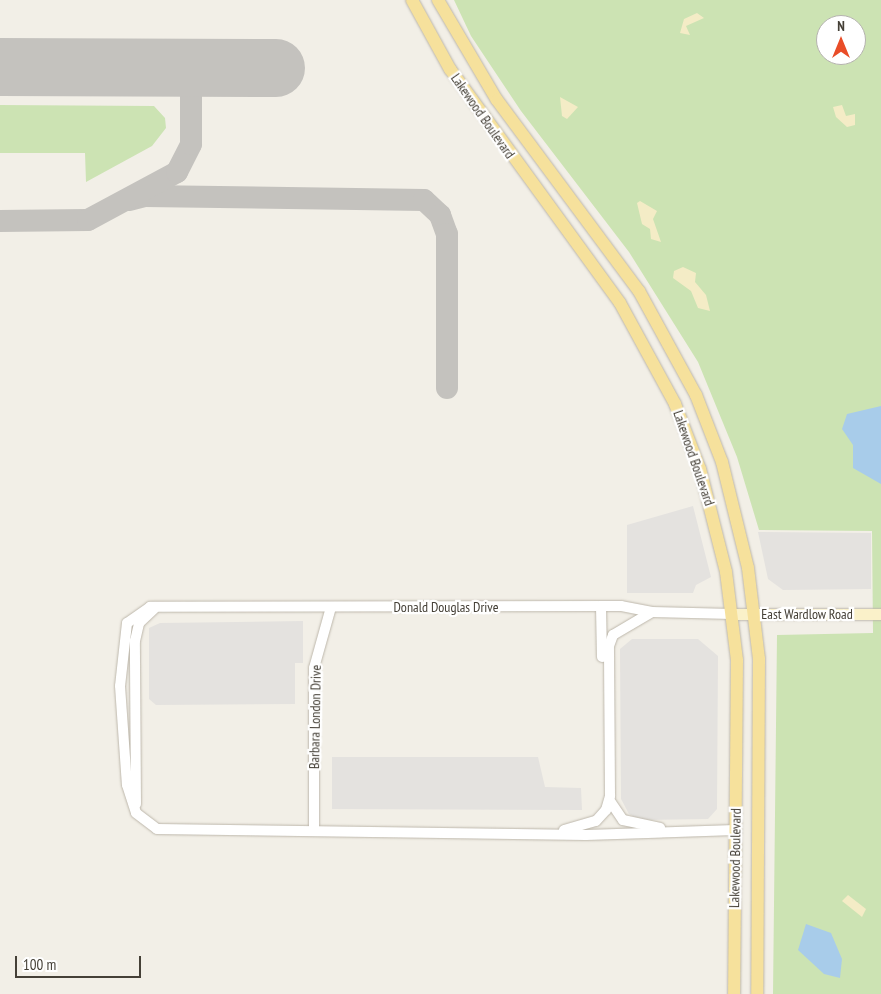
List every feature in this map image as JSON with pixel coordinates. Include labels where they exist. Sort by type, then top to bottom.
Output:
[{"type":"main road","name":"Lakewood Boulevard","points":[[412,0],[450,69],[593,264],[647,347],[700,469],[715,520],[732,614],[738,697],[734,994]]},
{"type":"main road","name":"Lakewood Boulevard","points":[[438,0],[497,100],[612,251],[667,336],[722,462],[756,613],[760,706],[757,994]]},
{"type":"main road","name":"East Wardlow Road","points":[[732,614],[881,614]]},
{"type":"street","name":"Donald Douglas Drive","points":[[136,813],[122,744],[124,630],[134,614],[160,606],[601,606],[652,612],[732,614]]},
{"type":"street","points":[[160,606],[143,617],[136,630],[136,813],[157,829],[556,831],[645,834],[669,831],[735,830]]},
{"type":"street","points":[[601,606],[602,661],[608,679]]},
{"type":"street","name":"Barbara London Drive","points":[[314,830],[314,668],[331,607]]},
{"type":"street","points":[[652,612],[613,635],[608,679],[610,801],[623,820],[669,831]]},
{"type":"street","points":[[556,831],[596,821],[610,801]]},
{"type":"green space","points":[[454,0],[881,0],[881,994],[773,994],[777,635],[873,633],[872,531],[759,530],[737,457],[698,362],[629,252],[521,111],[471,36]]},
{"type":"green space","points":[[0,105],[154,106],[165,118],[166,128],[152,146],[86,182],[85,153],[0,153]]},
{"type":"sand","points":[[697,13],[704,18],[686,26],[690,35],[680,33],[684,19]]},
{"type":"sand","points":[[560,97],[578,107],[567,119],[562,116]]},
{"type":"sand","points":[[842,105],[846,116],[855,114],[855,125],[847,127],[836,117],[833,107]]},
{"type":"sand","points":[[640,201],[657,211],[653,219],[661,242],[651,239],[650,229],[642,224],[637,203]]},
{"type":"sand","points":[[683,267],[696,273],[695,282],[706,295],[710,311],[698,308],[691,291],[673,278],[674,271]]},
{"type":"sand","points":[[848,895],[866,909],[862,917],[842,901]]},
{"type":"shaded area","points":[[693,506],[711,577],[696,585],[693,593],[627,593],[627,525]]},
{"type":"shaded area","points":[[758,532],[871,533],[871,589],[783,590],[768,579]]},
{"type":"shaded area","points":[[303,621],[303,663],[295,663],[295,704],[156,705],[149,699],[149,628],[160,623]]},
{"type":"shaded area","points":[[632,639],[698,639],[718,656],[717,809],[708,819],[641,820],[629,814],[621,799],[620,649]]},
{"type":"shaded area","points":[[332,757],[538,757],[545,787],[581,788],[582,810],[332,809]]},
{"type":"water","points":[[881,406],[881,484],[853,468],[853,445],[842,429],[847,414]]},
{"type":"water","points":[[806,924],[831,933],[842,959],[840,978],[824,974],[798,950]]},
{"type":"taxiway","points":[[0,221],[88,220],[177,172],[191,144],[191,67]]},
{"type":"taxiway","points":[[129,200],[145,196],[424,200],[440,215],[447,234],[447,388]]},
{"type":"runway","points":[[0,67],[276,68]]}]
